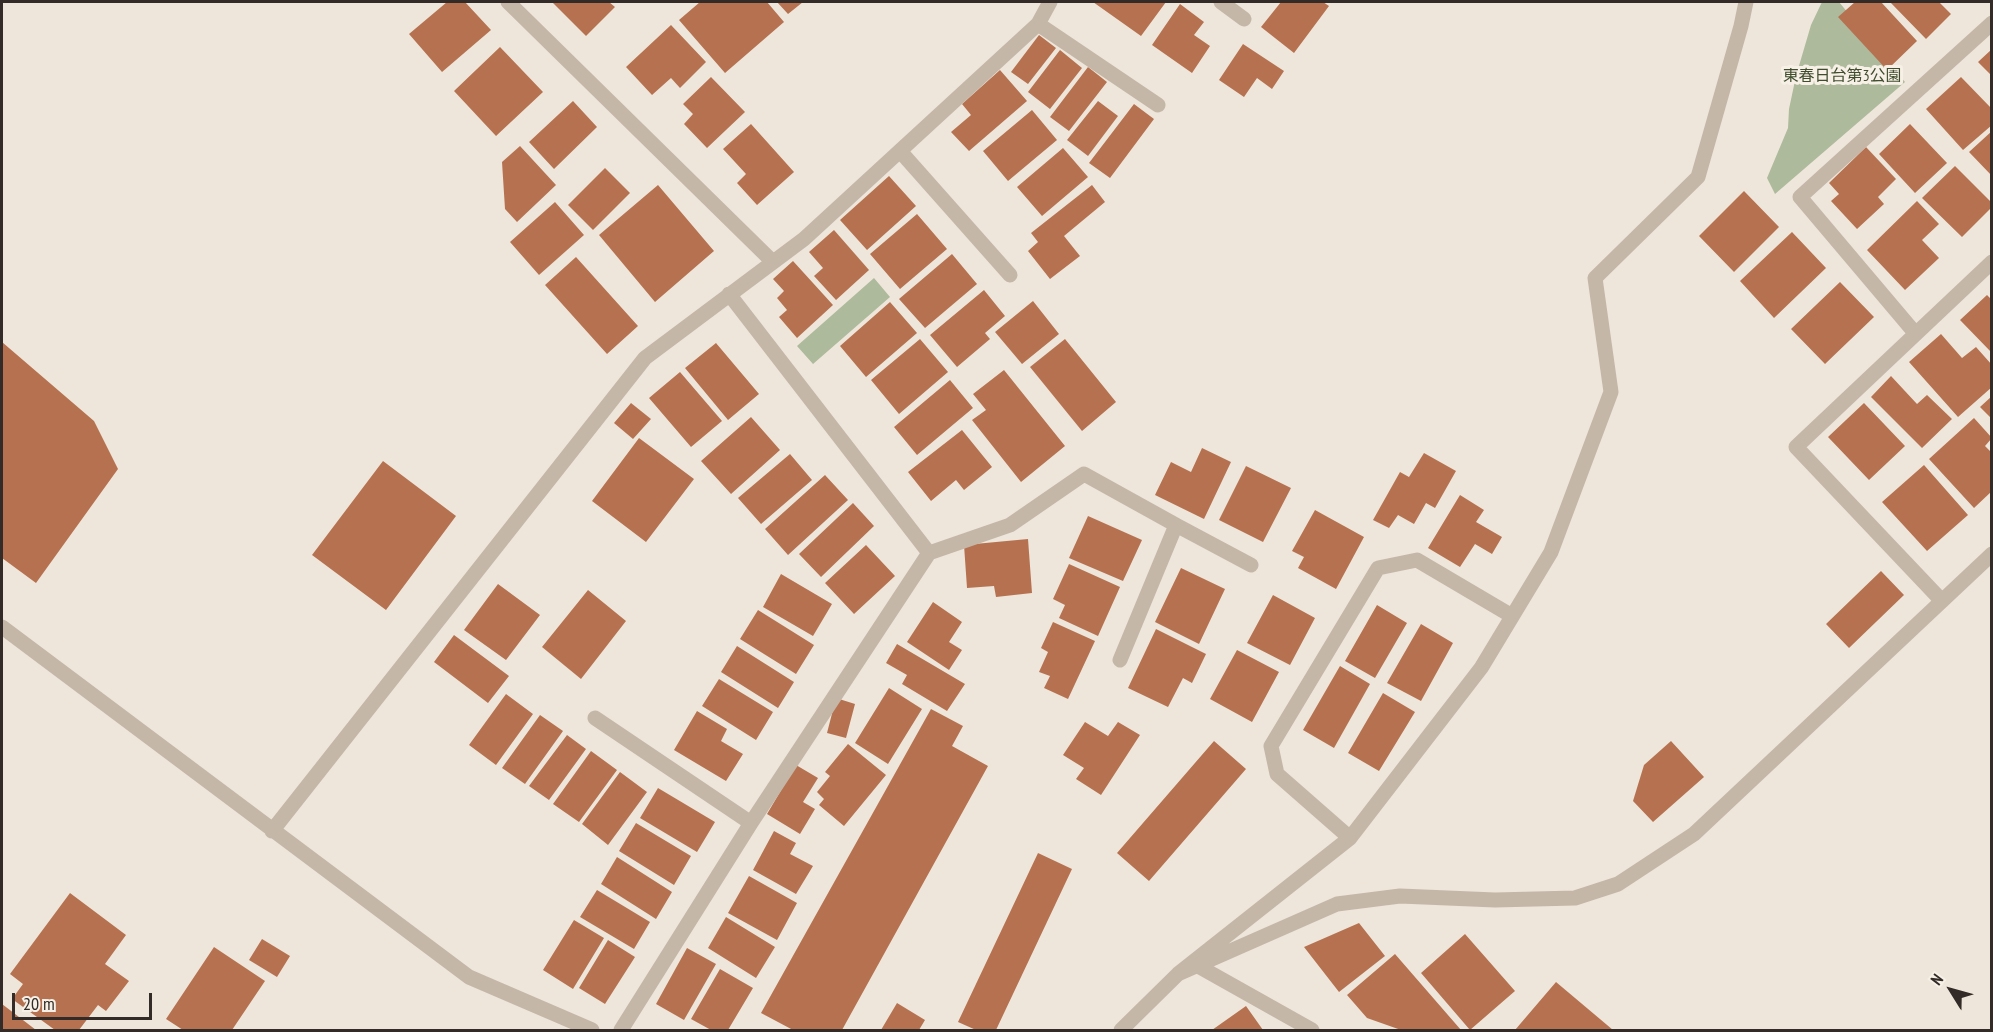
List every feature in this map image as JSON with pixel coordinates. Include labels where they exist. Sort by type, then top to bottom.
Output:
[{"type":"street","points":[[508,2],[773,262]]},
{"type":"street","points":[[272,831],[645,358],[804,239],[1038,24],[1050,2]]},
{"type":"street","points":[[1221,2],[1244,19]]},
{"type":"street","points":[[1121,1030],[1178,974],[1350,838],[1481,668],[1551,552],[1611,392],[1595,278],[1698,177],[1746,2]]},
{"type":"street","points":[[1915,333],[1800,197],[1992,23]]},
{"type":"street","points":[[1038,24],[1158,105]]},
{"type":"street","points":[[900,151],[1010,275]]},
{"type":"street","points":[[1942,601],[1796,447],[1992,262]]},
{"type":"street","points":[[729,294],[929,553]]},
{"type":"street","points":[[621,1030],[751,823],[929,553],[1010,525],[1084,474],[1251,565]]},
{"type":"street","points":[[1120,660],[1176,525]]},
{"type":"street","points":[[1178,974],[1336,904],[1400,896],[1495,900],[1575,898],[1618,884],[1694,834],[1992,554]]},
{"type":"street","points":[[1350,838],[1277,774],[1271,746],[1378,568],[1417,560],[1512,616]]},
{"type":"street","points":[[2,627],[469,977],[568,1025],[592,1030]]},
{"type":"street","points":[[595,718],[751,823]]},
{"type":"street","points":[[1198,966],[1312,1030]]},
{"type":"green space","name":"東春日台第3公園","points":[[1822,2],[1839,2],[1905,82],[1775,194],[1767,178],[1788,128],[1789,109],[1796,76],[1811,25]]},
{"type":"green space","points":[[874,278],[890,297],[813,364],[797,346]]},
{"type":"building","points":[[447,2],[465,2],[491,30],[442,72],[409,34]]},
{"type":"building","points":[[552,2],[609,2],[615,7],[586,36]]},
{"type":"building","points":[[700,2],[767,2],[784,22],[725,73],[679,20]]},
{"type":"building","points":[[777,2],[803,2],[788,14]]},
{"type":"building","points":[[1093,2],[1166,2],[1141,36]]},
{"type":"building","points":[[1281,2],[1323,2],[1329,6],[1294,53],[1261,27]]},
{"type":"building","points":[[1855,2],[1881,2],[1917,41],[1887,70],[1838,17]]},
{"type":"building","points":[[1890,2],[1939,2],[1951,14],[1926,39]]},
{"type":"building","points":[[1180,4],[1204,22],[1194,35],[1210,46],[1192,73],[1152,45]]},
{"type":"building","points":[[671,25],[706,62],[680,88],[671,78],[652,95],[626,67]]},
{"type":"building","points":[[1039,35],[1056,48],[1028,84],[1011,72]]},
{"type":"building","points":[[1243,44],[1284,71],[1272,89],[1257,78],[1244,97],[1219,80]]},
{"type":"building","points":[[500,47],[543,92],[496,136],[454,91]]},
{"type":"building","points":[[1992,49],[1992,76],[1978,62]]},
{"type":"building","points":[[1060,50],[1082,68],[1050,109],[1028,92]]},
{"type":"building","points":[[1088,67],[1107,82],[1069,131],[1050,117]]},
{"type":"building","points":[[1000,70],[1027,101],[969,151],[951,132],[971,115],[962,104]]},
{"type":"building","points":[[711,77],[745,112],[707,148],[684,124],[693,114],[683,104]]},
{"type":"building","points":[[1961,77],[1992,109],[1992,125],[1963,150],[1926,109]]},
{"type":"building","points":[[573,101],[597,127],[554,169],[529,142]]},
{"type":"building","points":[[1098,101],[1118,116],[1088,156],[1067,140]]},
{"type":"building","points":[[1134,104],[1154,119],[1110,178],[1089,163]]},
{"type":"building","points":[[1032,110],[1057,140],[1008,181],[983,151]]},
{"type":"building","points":[[751,124],[794,172],[757,205],[737,183],[746,174],[723,149]]},
{"type":"building","points":[[1910,124],[1947,163],[1915,193],[1879,154]]},
{"type":"building","points":[[1992,131],[1992,176],[1969,152]]},
{"type":"building","points":[[520,146],[556,185],[517,222],[505,209],[502,162]]},
{"type":"building","points":[[1866,147],[1896,179],[1878,197],[1884,204],[1857,229],[1831,201],[1839,194],[1829,183]]},
{"type":"building","points":[[1063,148],[1088,177],[1042,216],[1017,187]]},
{"type":"building","points":[[1955,166],[1992,203],[1992,207],[1962,237],[1922,198]]},
{"type":"building","points":[[605,168],[630,193],[593,230],[568,205]]},
{"type":"building","points":[[889,176],[916,206],[867,250],[840,220]]},
{"type":"building","points":[[658,185],[714,251],[655,302],[599,235]]},
{"type":"building","points":[[1092,185],[1105,202],[1064,236],[1080,256],[1050,279],[1028,251],[1038,242],[1031,233]]},
{"type":"building","points":[[1744,191],[1779,227],[1734,272],[1699,236]]},
{"type":"building","points":[[1917,201],[1939,224],[1922,240],[1939,258],[1905,290],[1867,250]]},
{"type":"building","points":[[555,202],[584,235],[539,275],[510,242]]},
{"type":"building","points":[[917,214],[947,249],[900,289],[870,254]]},
{"type":"building","points":[[834,230],[869,270],[836,300],[814,276],[823,268],[809,252]]},
{"type":"building","points":[[1792,232],[1826,268],[1774,318],[1740,281]]},
{"type":"building","points":[[952,254],[977,284],[925,328],[899,299]]},
{"type":"building","points":[[576,257],[638,326],[607,354],[545,285]]},
{"type":"building","points":[[793,261],[833,305],[797,338],[779,317],[787,310],[777,298],[784,291],[773,279]]},
{"type":"building","points":[[1840,282],[1874,317],[1825,364],[1791,329]]},
{"type":"building","points":[[984,290],[1005,316],[985,333],[990,339],[957,367],[930,335]]},
{"type":"building","points":[[1987,295],[1992,300],[1992,353],[1960,320]]},
{"type":"building","points":[[1033,301],[1059,334],[1022,364],[995,332]]},
{"type":"building","points":[[890,302],[917,333],[866,377],[840,346]]},
{"type":"building","points":[[1941,334],[1962,358],[1976,347],[1992,365],[1992,387],[1958,417],[1909,362]]},
{"type":"building","points":[[920,339],[948,372],[899,414],[871,380]]},
{"type":"building","points":[[1065,339],[1116,402],[1082,431],[1030,367]]},
{"type":"building","points":[[2,342],[94,421],[118,469],[36,583],[2,558]]},
{"type":"building","points":[[716,343],[759,394],[728,420],[685,368]]},
{"type":"building","points":[[1004,370],[1065,446],[1021,482],[972,420],[986,410],[973,394]]},
{"type":"building","points":[[680,372],[722,421],[691,447],[649,398]]},
{"type":"building","points":[[1891,376],[1917,404],[1927,395],[1952,419],[1922,448],[1871,397]]},
{"type":"building","points":[[950,380],[973,408],[917,455],[894,427]]},
{"type":"building","points":[[1992,396],[1992,419],[1980,407]]},
{"type":"building","points":[[631,403],[651,419],[633,439],[614,423]]},
{"type":"building","points":[[1864,403],[1905,446],[1869,480],[1828,437]]},
{"type":"building","points":[[751,417],[780,450],[731,494],[701,461]]},
{"type":"building","points":[[1974,418],[1992,438],[1985,446],[1992,453],[1992,491],[1974,508],[1929,459]]},
{"type":"building","points":[[962,430],[992,467],[964,490],[956,480],[931,501],[908,472]]},
{"type":"building","points":[[639,438],[694,479],[646,542],[592,501]]},
{"type":"building","points":[[1202,448],[1231,462],[1204,519],[1155,495],[1171,462],[1191,472]]},
{"type":"building","points":[[1424,453],[1456,471],[1435,508],[1426,503],[1414,524],[1398,515],[1389,528],[1373,520],[1400,472],[1409,477]]},
{"type":"building","points":[[790,454],[812,480],[761,524],[738,498]]},
{"type":"building","points":[[383,461],[456,516],[386,610],[312,555]]},
{"type":"building","points":[[1924,465],[1968,515],[1927,551],[1882,502]]},
{"type":"building","points":[[1246,466],[1291,488],[1263,542],[1219,520]]},
{"type":"building","points":[[825,475],[848,500],[788,555],[765,529]]},
{"type":"building","points":[[1460,495],[1484,510],[1476,522],[1502,537],[1492,554],[1475,544],[1460,567],[1428,548]]},
{"type":"building","points":[[853,503],[874,526],[821,577],[799,554]]},
{"type":"building","points":[[1315,510],[1364,537],[1336,589],[1298,568],[1304,557],[1292,551]]},
{"type":"building","points":[[1088,516],[1142,540],[1123,581],[1069,558]]},
{"type":"building","points":[[1028,539],[1032,593],[996,597],[994,586],[967,588],[964,545]]},
{"type":"building","points":[[866,545],[895,576],[854,614],[825,583]]},
{"type":"building","points":[[1069,564],[1120,587],[1098,636],[1059,618],[1065,605],[1053,599]]},
{"type":"building","points":[[1181,568],[1225,589],[1199,644],[1155,622]]},
{"type":"building","points":[[1881,571],[1904,595],[1849,648],[1826,624]]},
{"type":"building","points":[[781,574],[832,604],[813,636],[763,607]]},
{"type":"building","points":[[498,584],[540,615],[506,660],[464,630]]},
{"type":"building","points":[[588,590],[626,621],[581,679],[542,647]]},
{"type":"building","points":[[1273,595],[1315,618],[1290,665],[1247,643]]},
{"type":"building","points":[[933,602],[962,622],[949,642],[962,650],[949,670],[907,642]]},
{"type":"building","points":[[1377,605],[1407,623],[1375,678],[1345,661]]},
{"type":"building","points":[[758,610],[814,645],[796,674],[740,639]]},
{"type":"building","points":[[1053,622],[1095,641],[1068,699],[1044,688],[1050,676],[1039,672],[1048,652],[1041,648]]},
{"type":"building","points":[[1421,624],[1453,643],[1421,701],[1387,683]]},
{"type":"building","points":[[1156,629],[1206,654],[1192,683],[1183,678],[1168,707],[1128,688]]},
{"type":"building","points":[[454,635],[509,676],[488,703],[434,662]]},
{"type":"building","points":[[897,644],[965,684],[947,711],[902,684],[907,675],[886,663]]},
{"type":"building","points":[[737,646],[794,682],[778,708],[721,672]]},
{"type":"building","points":[[1237,650],[1279,672],[1252,722],[1210,699]]},
{"type":"building","points":[[1340,666],[1370,684],[1334,748],[1303,730]]},
{"type":"building","points":[[719,679],[773,712],[756,740],[702,706]]},
{"type":"building","points":[[889,688],[922,709],[888,764],[855,743]]},
{"type":"building","points":[[1383,693],[1415,712],[1379,771],[1348,753]]},
{"type":"building","points":[[506,694],[533,714],[496,765],[469,745]]},
{"type":"building","points":[[836,698],[855,704],[846,738],[827,733]]},
{"type":"building","points":[[931,709],[963,726],[952,746],[988,766],[842,1030],[793,1030],[761,1013]]},
{"type":"building","points":[[697,711],[727,729],[721,741],[743,754],[726,781],[674,750]]},
{"type":"building","points":[[540,715],[563,731],[525,784],[502,768]]},
{"type":"building","points":[[1085,722],[1108,736],[1118,722],[1140,735],[1101,795],[1076,779],[1084,768],[1063,755]]},
{"type":"building","points":[[567,735],[586,749],[549,800],[529,786]]},
{"type":"building","points":[[1214,741],[1246,769],[1149,881],[1117,853]]},
{"type":"building","points":[[1671,741],[1704,777],[1653,822],[1633,801],[1644,765]]},
{"type":"building","points":[[848,744],[886,775],[844,826],[819,805],[824,799],[817,792],[830,776],[825,772]]},
{"type":"building","points":[[591,751],[617,770],[579,822],[553,804]]},
{"type":"building","points":[[796,765],[818,778],[803,802],[815,809],[800,834],[767,814]]},
{"type":"building","points":[[620,772],[647,792],[608,845],[582,824]]},
{"type":"building","points":[[658,788],[715,822],[697,852],[640,818]]},
{"type":"building","points":[[636,823],[691,856],[674,885],[619,851]]},
{"type":"building","points":[[774,831],[796,843],[790,854],[813,866],[796,894],[753,870]]},
{"type":"building","points":[[1038,853],[1072,869],[996,1030],[976,1030],[958,1022]]},
{"type":"building","points":[[617,857],[672,892],[656,919],[601,884]]},
{"type":"building","points":[[749,876],[797,903],[777,940],[728,913]]},
{"type":"building","points":[[597,890],[650,922],[634,949],[580,917]]},
{"type":"building","points":[[70,893],[126,935],[105,964],[129,981],[106,1011],[98,1005],[79,1030],[55,1030],[12,999],[23,984],[10,974]]},
{"type":"building","points":[[726,917],[775,947],[756,978],[708,948]]},
{"type":"building","points":[[574,920],[604,938],[573,989],[543,970]]},
{"type":"building","points":[[1359,923],[1385,956],[1339,992],[1304,947]]},
{"type":"building","points":[[1465,934],[1515,991],[1470,1030],[1421,973]]},
{"type":"building","points":[[262,939],[290,956],[277,977],[249,960]]},
{"type":"building","points":[[608,940],[635,957],[605,1004],[579,988]]},
{"type":"building","points":[[214,947],[265,981],[232,1030],[183,1030],[166,1019]]},
{"type":"building","points":[[687,948],[716,964],[684,1020],[656,1004]]},
{"type":"building","points":[[1395,954],[1461,1030],[1401,1030],[1367,1018],[1347,995]]},
{"type":"building","points":[[720,969],[753,988],[728,1030],[711,1030],[691,1019]]},
{"type":"building","points":[[1556,982],[1613,1030],[1515,1030]]},
{"type":"building","points":[[897,1003],[925,1020],[919,1030],[881,1030]]},
{"type":"building","points":[[2,1004],[36,1030],[2,1030]]},
{"type":"building","points":[[1246,1006],[1263,1030],[1212,1030]]}]
